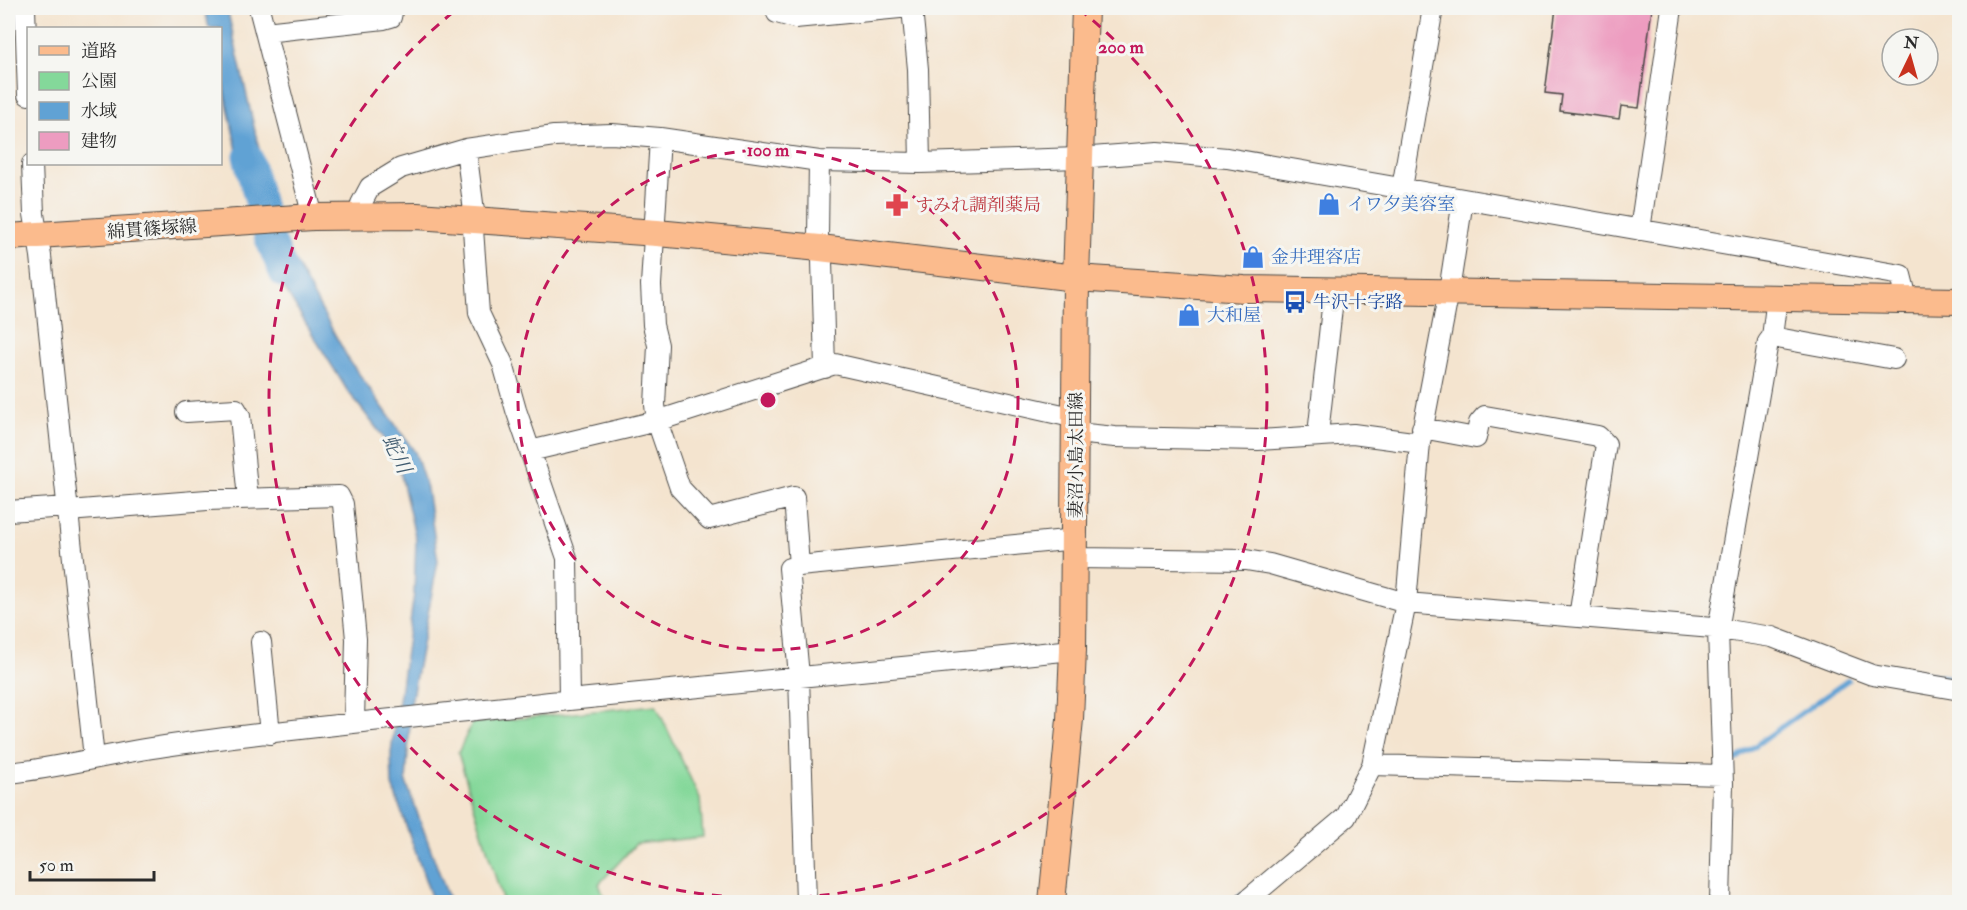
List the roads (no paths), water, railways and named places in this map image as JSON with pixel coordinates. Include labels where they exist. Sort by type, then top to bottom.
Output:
[{"type":"main road","name":"妻沼小島太田線","points":[[1052,903],[1070,719],[1073,650],[1076,549],[1076,278],[1085,8]]},
{"type":"main road","name":"綿貫篠塚線","points":[[8,237],[359,215],[475,219],[657,233],[820,248],[1076,278],[1244,289],[1959,301]]},
{"type":"street","points":[[25,8],[27,66]]},
{"type":"street","points":[[259,8],[304,218]]},
{"type":"street","points":[[265,32],[384,19],[391,17],[393,8]]},
{"type":"street","points":[[776,8],[777,13],[795,18],[900,8]]},
{"type":"street","points":[[912,8],[918,69],[920,163]]},
{"type":"street","points":[[1402,188],[1433,8]]},
{"type":"street","points":[[1640,230],[1672,8]]},
{"type":"street","points":[[359,215],[364,196],[370,187],[420,161],[466,149],[554,136],[612,134],[660,138],[819,161],[920,163],[1079,158],[1128,153],[1190,154],[1402,188],[1901,275],[1907,299]]},
{"type":"street","points":[[660,138],[657,233],[651,300],[658,345],[655,378],[657,421],[680,488],[709,519],[794,498],[794,567],[806,903]]},
{"type":"street","points":[[466,149],[475,219],[473,229],[479,313],[504,364],[530,451],[567,558],[569,700]]},
{"type":"street","points":[[819,161],[818,236],[825,368]]},
{"type":"street","points":[[32,165],[34,214],[94,758]]},
{"type":"street","points":[[1245,903],[1346,817],[1372,765],[1406,603],[1421,436],[1449,291],[1463,200]]},
{"type":"street","points":[[1318,434],[1334,290]]},
{"type":"street","points":[[1720,903],[1722,767],[1718,630],[1754,435],[1752,427],[1768,342],[1772,337],[1777,297]]},
{"type":"street","points":[[1772,337],[1894,359]]},
{"type":"street","points":[[530,451],[657,421],[835,364],[1115,437],[1283,439],[1318,434],[1353,434],[1476,438],[1479,423],[1485,416],[1604,439],[1606,444],[1579,617]]},
{"type":"street","points":[[186,412],[236,409],[240,416],[249,499]]},
{"type":"street","points":[[8,511],[334,495],[342,499],[363,721]]},
{"type":"street","points":[[794,567],[1076,549],[1246,560],[1270,564],[1406,603],[1579,617],[1772,637],[1872,675],[1959,690]]},
{"type":"street","points":[[261,642],[270,734]]},
{"type":"street","points":[[8,772],[165,746],[363,721],[1073,650]]},
{"type":"street","points":[[1372,765],[1722,767]]},
{"type":"water","points":[[204,8],[227,8],[270,197],[247,199],[222,79],[222,27],[209,27]]},
{"type":"water","points":[[282,233],[289,251],[349,360],[415,452],[427,489],[438,561],[409,713],[397,715],[414,594],[416,540],[400,471],[381,434],[347,390],[282,285],[261,235]]},
{"type":"water","points":[[395,722],[410,722],[406,782],[450,902],[433,902],[392,785],[391,753]]},
{"type":"waterway","name":"蛇川","points":[[248,158],[269,237],[284,273]]},
{"type":"waterway","points":[[1866,665],[1960,679]]},
{"type":"waterway","points":[[1732,762],[1848,680]]},
{"type":"waterway","points":[[1232,902],[1242,895]]},
{"type":"place","name":"イワ夕美容室","points":[[1329,204]]},
{"type":"place","name":"すみれ調剤薬局","points":[[897,205]]},
{"type":"place","name":"金井理容店","points":[[1253,257]]},
{"type":"place","name":"牛沢十字路","points":[[1295,302]]},
{"type":"place","name":"大和屋","points":[[1189,315]]}]
